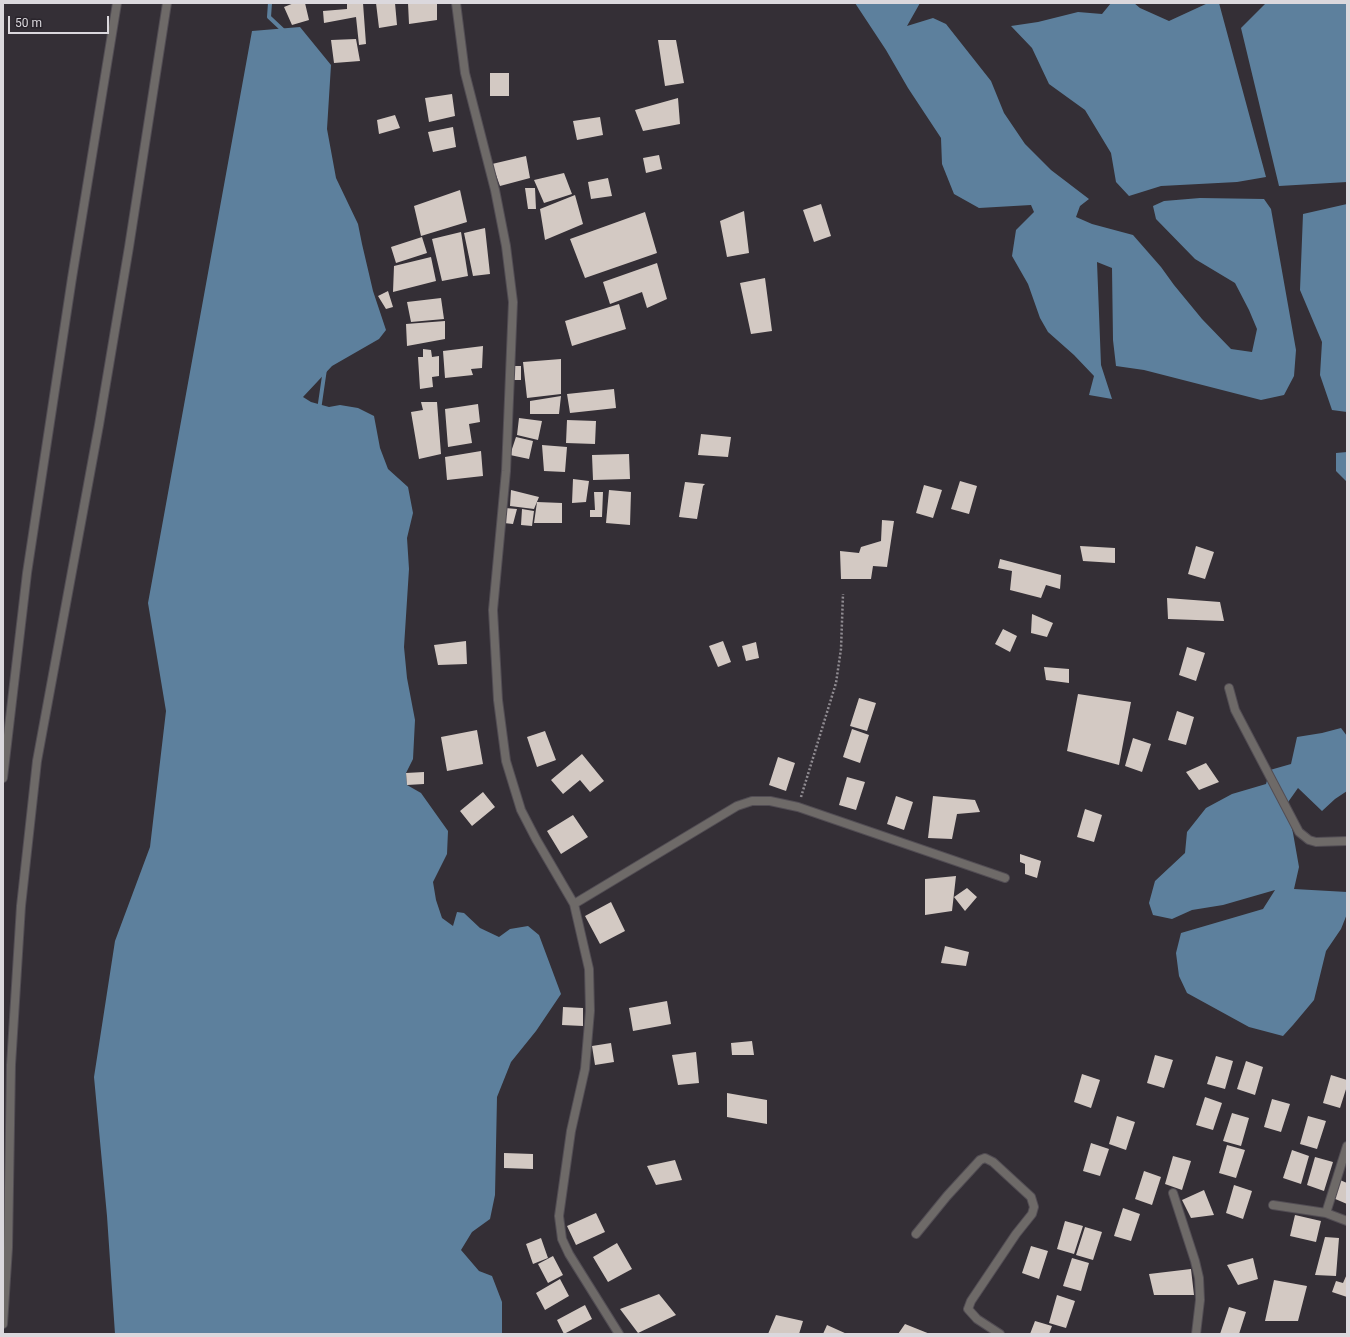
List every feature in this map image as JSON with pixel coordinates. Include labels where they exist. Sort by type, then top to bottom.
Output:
[{"type":"street","points":[[3,778],[27,573],[72,278],[117,3]]},
{"type":"street","points":[[3,1324],[8,1248],[11,1065],[20,906],[37,761],[99,425],[129,247],[167,3]]},
{"type":"street","points":[[456,3],[465,73],[495,190],[506,246],[513,302],[506,471],[493,610],[498,700],[506,760],[521,810],[574,904],[589,969],[590,1010],[585,1068],[571,1131],[559,1216],[562,1239],[569,1254],[619,1334]]},
{"type":"street","points":[[1229,688],[1235,710],[1299,832],[1309,840],[1316,842],[1347,841]]},
{"type":"street","points":[[574,904],[737,806],[752,801],[770,801],[798,807],[1005,878]]},
{"type":"street","points":[[1326,1213],[1347,1146]]},
{"type":"street","points":[[916,1234],[947,1196],[980,1160],[985,1158],[993,1162],[1031,1197],[1034,1201],[1032,1214],[1016,1234],[971,1301],[968,1309],[977,1319],[1000,1334]]},
{"type":"street","points":[[1173,1193],[1200,1278],[1200,1300],[1196,1334]]},
{"type":"street","points":[[1273,1205],[1326,1213],[1347,1220]]},
{"type":"path","points":[[798,807],[836,683],[841,649],[843,594]]},
{"type":"water","points":[[855,3],[920,3],[907,26],[933,18],[946,24],[991,81],[1004,113],[1025,144],[1051,170],[1089,199],[1080,206],[1076,217],[1092,224],[1133,235],[1161,267],[1202,319],[1231,349],[1252,352],[1257,329],[1235,283],[1195,259],[1156,219],[1153,206],[1164,201],[1200,198],[1264,199],[1271,209],[1296,350],[1294,376],[1284,395],[1261,400],[1144,370],[1116,366],[1113,340],[1112,268],[1097,262],[1101,365],[1112,399],[1089,395],[1094,376],[1074,355],[1048,332],[1040,318],[1028,284],[1012,256],[1016,230],[1034,212],[1031,205],[979,208],[954,194],[942,164],[941,138]]},
{"type":"water","points":[[1111,3],[1134,3],[1140,8],[1169,21],[1208,3],[1219,3],[1266,177],[1237,182],[1161,186],[1129,196],[1116,182],[1111,153],[1085,110],[1049,84],[1032,48],[1011,26],[1038,22],[1078,12],[1102,14]]},
{"type":"water","points":[[1266,3],[1347,3],[1347,182],[1279,186],[1241,28]]},
{"type":"water","points":[[300,27],[331,65],[327,129],[336,178],[358,224],[373,291],[386,330],[379,339],[332,366],[303,397],[311,402],[329,407],[340,405],[358,408],[374,416],[380,448],[388,469],[408,487],[413,513],[407,538],[409,569],[404,647],[407,678],[415,720],[413,759],[406,773],[407,785],[421,793],[448,831],[447,854],[433,882],[436,900],[442,918],[453,926],[457,912],[464,913],[480,928],[499,937],[510,929],[528,926],[539,935],[561,994],[536,1031],[511,1062],[497,1097],[495,1195],[490,1219],[472,1232],[461,1250],[479,1271],[492,1276],[502,1302],[502,1334],[115,1334],[107,1216],[94,1077],[115,941],[150,847],[166,711],[148,603],[252,31]]},
{"type":"water","points":[[1347,204],[1347,412],[1332,410],[1320,375],[1322,342],[1300,290],[1303,214]]},
{"type":"water","points":[[1347,452],[1347,482],[1336,471],[1336,453]]},
{"type":"water","points":[[1341,728],[1347,736],[1347,791],[1335,799],[1322,811],[1298,788],[1286,805],[1299,867],[1294,889],[1347,892],[1347,914],[1341,929],[1326,951],[1314,1000],[1283,1036],[1249,1027],[1187,993],[1179,976],[1176,953],[1181,933],[1263,909],[1275,890],[1223,905],[1192,910],[1172,919],[1153,915],[1149,903],[1155,881],[1185,853],[1187,832],[1206,808],[1232,794],[1266,784],[1270,770],[1291,764],[1297,737]]},
{"type":"building","points":[[294,3],[305,3],[309,20],[292,25],[284,7]]},
{"type":"building","points":[[347,3],[363,3],[366,44],[359,45],[356,17],[324,23],[323,11],[347,9]]},
{"type":"building","points":[[376,3],[395,3],[397,25],[379,28]]},
{"type":"building","points":[[408,3],[437,3],[437,20],[409,24]]},
{"type":"building","points":[[356,39],[360,61],[334,63],[331,40]]},
{"type":"building","points":[[658,40],[676,40],[684,83],[665,86]]},
{"type":"building","points":[[490,73],[509,73],[509,96],[490,96]]},
{"type":"building","points":[[452,94],[455,116],[429,122],[425,98]]},
{"type":"building","points":[[678,98],[680,124],[643,131],[635,110]]},
{"type":"building","points":[[395,115],[400,128],[379,134],[377,120]]},
{"type":"building","points":[[600,117],[603,135],[577,140],[573,121]]},
{"type":"building","points":[[453,127],[456,147],[433,152],[428,132]]},
{"type":"building","points":[[659,155],[662,169],[646,173],[643,158]]},
{"type":"building","points":[[526,156],[530,178],[500,186],[492,164]]},
{"type":"building","points":[[564,173],[572,194],[544,203],[534,180]]},
{"type":"building","points":[[608,178],[612,196],[591,199],[588,182]]},
{"type":"building","points":[[525,188],[535,188],[536,209],[528,209]]},
{"type":"building","points":[[460,190],[467,222],[421,236],[414,206]]},
{"type":"building","points":[[575,195],[583,224],[545,240],[540,209]]},
{"type":"building","points":[[821,204],[831,236],[814,242],[803,210]]},
{"type":"building","points":[[744,211],[749,253],[727,257],[720,221]]},
{"type":"building","points":[[645,212],[657,253],[585,278],[570,239]]},
{"type":"building","points":[[485,228],[490,274],[473,276],[464,233]]},
{"type":"building","points":[[461,232],[468,276],[442,281],[432,239]]},
{"type":"building","points":[[422,237],[427,253],[396,263],[391,247]]},
{"type":"building","points":[[431,257],[436,281],[393,292],[394,266]]},
{"type":"building","points":[[657,263],[667,299],[647,308],[642,292],[610,304],[603,282]]},
{"type":"building","points":[[765,278],[772,331],[751,334],[740,283]]},
{"type":"building","points":[[388,291],[393,307],[386,309],[378,296]]},
{"type":"building","points":[[441,298],[444,319],[411,322],[407,302]]},
{"type":"building","points":[[619,304],[626,329],[572,346],[565,321]]},
{"type":"building","points":[[445,321],[445,339],[407,346],[406,324]]},
{"type":"building","points":[[483,346],[482,368],[471,369],[473,375],[445,378],[443,351]]},
{"type":"building","points":[[423,349],[431,350],[432,357],[439,356],[439,376],[432,377],[433,387],[420,389],[418,357],[423,357]]},
{"type":"building","points":[[561,359],[561,394],[527,398],[523,362]]},
{"type":"building","points":[[512,366],[521,366],[521,380],[513,380]]},
{"type":"building","points":[[614,389],[616,408],[570,413],[567,394]]},
{"type":"building","points":[[561,396],[559,414],[530,414],[530,401]]},
{"type":"building","points":[[421,402],[437,402],[441,454],[419,459],[411,412],[423,410]]},
{"type":"building","points":[[478,404],[480,422],[469,424],[472,443],[448,447],[445,409]]},
{"type":"building","points":[[519,418],[542,421],[538,440],[517,435]]},
{"type":"building","points":[[567,420],[596,421],[595,444],[566,443]]},
{"type":"building","points":[[701,434],[731,437],[728,457],[698,455]]},
{"type":"building","points":[[516,437],[533,441],[529,459],[510,455]]},
{"type":"building","points":[[542,445],[567,447],[565,472],[544,471]]},
{"type":"building","points":[[481,451],[483,476],[447,480],[445,457]]},
{"type":"building","points":[[629,454],[630,479],[593,480],[592,455]]},
{"type":"building","points":[[573,479],[589,481],[586,502],[572,503]]},
{"type":"building","points":[[960,481],[977,486],[969,514],[951,509]]},
{"type":"building","points":[[685,482],[705,484],[703,486],[697,519],[679,517]]},
{"type":"building","points":[[924,485],[942,490],[933,518],[916,513]]},
{"type":"building","points":[[511,490],[539,497],[534,509],[510,506]]},
{"type":"building","points":[[609,490],[631,492],[630,525],[606,523]]},
{"type":"building","points":[[594,492],[603,492],[602,517],[590,517],[590,510],[595,510]]},
{"type":"building","points":[[537,502],[562,503],[562,523],[534,523]]},
{"type":"building","points":[[505,508],[517,509],[513,524],[504,523]]},
{"type":"building","points":[[522,509],[534,511],[532,526],[521,525]]},
{"type":"building","points":[[882,520],[894,521],[887,567],[873,566],[871,579],[841,579],[840,551],[859,553],[861,547],[881,541]]},
{"type":"building","points":[[1080,546],[1115,548],[1115,563],[1083,561]]},
{"type":"building","points":[[1196,546],[1214,552],[1205,579],[1188,574]]},
{"type":"building","points":[[1000,559],[1061,575],[1060,589],[1046,585],[1041,598],[1010,590],[1012,571],[998,568]]},
{"type":"building","points":[[1167,598],[1220,602],[1224,621],[1168,619]]},
{"type":"building","points":[[1032,614],[1053,623],[1047,637],[1031,633]]},
{"type":"building","points":[[1003,629],[1017,636],[1010,652],[995,644]]},
{"type":"building","points":[[466,641],[467,664],[438,665],[434,645]]},
{"type":"building","points":[[723,641],[731,662],[718,667],[709,646]]},
{"type":"building","points":[[756,642],[759,658],[746,661],[742,646]]},
{"type":"building","points":[[1187,647],[1205,653],[1196,681],[1179,675]]},
{"type":"building","points":[[1044,667],[1069,669],[1069,683],[1046,680]]},
{"type":"building","points":[[1078,694],[1131,702],[1119,765],[1067,751]]},
{"type":"building","points":[[859,698],[876,703],[867,731],[850,726]]},
{"type":"building","points":[[1177,711],[1194,717],[1186,745],[1168,740]]},
{"type":"building","points":[[852,729],[869,735],[860,763],[843,757]]},
{"type":"building","points":[[477,730],[483,764],[447,771],[441,737]]},
{"type":"building","points":[[545,731],[556,760],[537,767],[527,737]]},
{"type":"building","points":[[1133,738],[1151,744],[1142,772],[1125,766]]},
{"type":"building","points":[[582,754],[604,781],[590,792],[580,780],[563,794],[551,780]]},
{"type":"building","points":[[778,757],[795,763],[786,791],[769,785]]},
{"type":"building","points":[[1206,763],[1219,782],[1199,790],[1186,772]]},
{"type":"building","points":[[424,772],[424,784],[407,785],[406,773]]},
{"type":"building","points":[[847,777],[865,782],[856,810],[839,805]]},
{"type":"building","points":[[483,792],[495,807],[472,826],[460,811]]},
{"type":"building","points":[[896,796],[913,802],[904,830],[887,824]]},
{"type":"building","points":[[933,796],[975,800],[980,812],[957,814],[952,839],[928,838]]},
{"type":"building","points":[[1085,809],[1102,815],[1094,842],[1077,837]]},
{"type":"building","points":[[573,815],[588,837],[561,854],[547,831]]},
{"type":"building","points":[[1020,854],[1041,861],[1037,878],[1025,874],[1025,864],[1020,862]]},
{"type":"building","points":[[956,876],[952,911],[925,915],[925,879]]},
{"type":"building","points":[[967,888],[977,897],[965,911],[954,897]]},
{"type":"building","points":[[611,902],[625,931],[600,944],[585,916]]},
{"type":"building","points":[[945,946],[969,952],[966,966],[941,963]]},
{"type":"building","points":[[667,1001],[671,1024],[633,1031],[629,1008]]},
{"type":"building","points":[[563,1007],[583,1008],[583,1026],[562,1025]]},
{"type":"building","points":[[752,1041],[754,1055],[732,1055],[731,1043]]},
{"type":"building","points":[[611,1043],[614,1062],[595,1065],[592,1046]]},
{"type":"building","points":[[696,1052],[699,1083],[678,1085],[672,1055]]},
{"type":"building","points":[[1155,1055],[1173,1060],[1164,1088],[1147,1083]]},
{"type":"building","points":[[1216,1056],[1233,1061],[1225,1089],[1207,1084]]},
{"type":"building","points":[[1246,1061],[1263,1067],[1255,1095],[1237,1089]]},
{"type":"building","points":[[1082,1074],[1100,1080],[1091,1108],[1074,1102]]},
{"type":"building","points":[[1331,1075],[1347,1080],[1347,1086],[1340,1108],[1323,1103]]},
{"type":"building","points":[[727,1093],[767,1100],[767,1124],[727,1117]]},
{"type":"building","points":[[1205,1097],[1222,1103],[1213,1130],[1196,1125]]},
{"type":"building","points":[[1272,1099],[1290,1104],[1281,1132],[1264,1127]]},
{"type":"building","points":[[1232,1113],[1249,1118],[1241,1146],[1223,1141]]},
{"type":"building","points":[[1117,1116],[1135,1122],[1126,1150],[1109,1144]]},
{"type":"building","points":[[1308,1116],[1326,1121],[1317,1149],[1300,1144]]},
{"type":"building","points":[[1091,1143],[1109,1149],[1100,1176],[1083,1171]]},
{"type":"building","points":[[1227,1145],[1245,1150],[1236,1178],[1219,1173]]},
{"type":"building","points":[[1292,1150],[1309,1156],[1301,1184],[1283,1178]]},
{"type":"building","points":[[504,1153],[533,1154],[533,1169],[504,1168]]},
{"type":"building","points":[[1173,1156],[1191,1161],[1182,1190],[1165,1184]]},
{"type":"building","points":[[1315,1157],[1333,1162],[1324,1191],[1307,1185]]},
{"type":"building","points":[[675,1160],[682,1180],[656,1185],[647,1166]]},
{"type":"building","points":[[1144,1171],[1161,1177],[1152,1205],[1135,1199]]},
{"type":"building","points":[[1340,1180],[1347,1183],[1347,1204],[1333,1198]]},
{"type":"building","points":[[1234,1185],[1252,1191],[1243,1219],[1226,1213]]},
{"type":"building","points":[[1204,1190],[1214,1215],[1191,1218],[1182,1200]]},
{"type":"building","points":[[1123,1208],[1140,1214],[1131,1241],[1114,1236]]},
{"type":"building","points":[[596,1213],[605,1232],[576,1245],[567,1226]]},
{"type":"building","points":[[1295,1215],[1321,1221],[1316,1242],[1290,1236]]},
{"type":"building","points":[[1065,1221],[1083,1226],[1074,1254],[1057,1249]]},
{"type":"building","points":[[1085,1227],[1102,1232],[1093,1260],[1076,1255]]},
{"type":"building","points":[[1325,1237],[1339,1238],[1336,1276],[1315,1275]]},
{"type":"building","points":[[541,1238],[548,1258],[533,1264],[526,1244]]},
{"type":"building","points":[[617,1243],[632,1269],[608,1282],[593,1257]]},
{"type":"building","points":[[1031,1246],[1048,1251],[1039,1279],[1022,1273]]},
{"type":"building","points":[[553,1256],[563,1275],[548,1283],[538,1264]]},
{"type":"building","points":[[1072,1258],[1089,1263],[1081,1291],[1063,1286]]},
{"type":"building","points":[[1253,1258],[1258,1279],[1238,1285],[1227,1265]]},
{"type":"building","points":[[1191,1269],[1194,1295],[1154,1295],[1149,1274]]},
{"type":"building","points":[[1347,1274],[1347,1297],[1332,1292],[1336,1281],[1343,1283]]},
{"type":"building","points":[[560,1279],[569,1296],[545,1310],[536,1293]]},
{"type":"building","points":[[1274,1280],[1307,1286],[1298,1321],[1265,1321]]},
{"type":"building","points":[[659,1294],[676,1315],[638,1333],[620,1309]]},
{"type":"building","points":[[1057,1295],[1075,1301],[1066,1328],[1049,1323]]},
{"type":"building","points":[[585,1305],[592,1319],[564,1334],[557,1320]]},
{"type":"building","points":[[1229,1307],[1246,1312],[1239,1334],[1220,1334]]},
{"type":"building","points":[[776,1315],[803,1321],[799,1334],[768,1334]]},
{"type":"building","points":[[1035,1321],[1052,1326],[1049,1334],[1030,1334]]},
{"type":"building","points":[[905,1324],[930,1334],[898,1334]]},
{"type":"building","points":[[827,1325],[847,1334],[823,1334]]},
{"type":"waterway","points":[[270,3],[269,17],[285,32]]},
{"type":"waterway","points":[[319,410],[325,369]]}]
